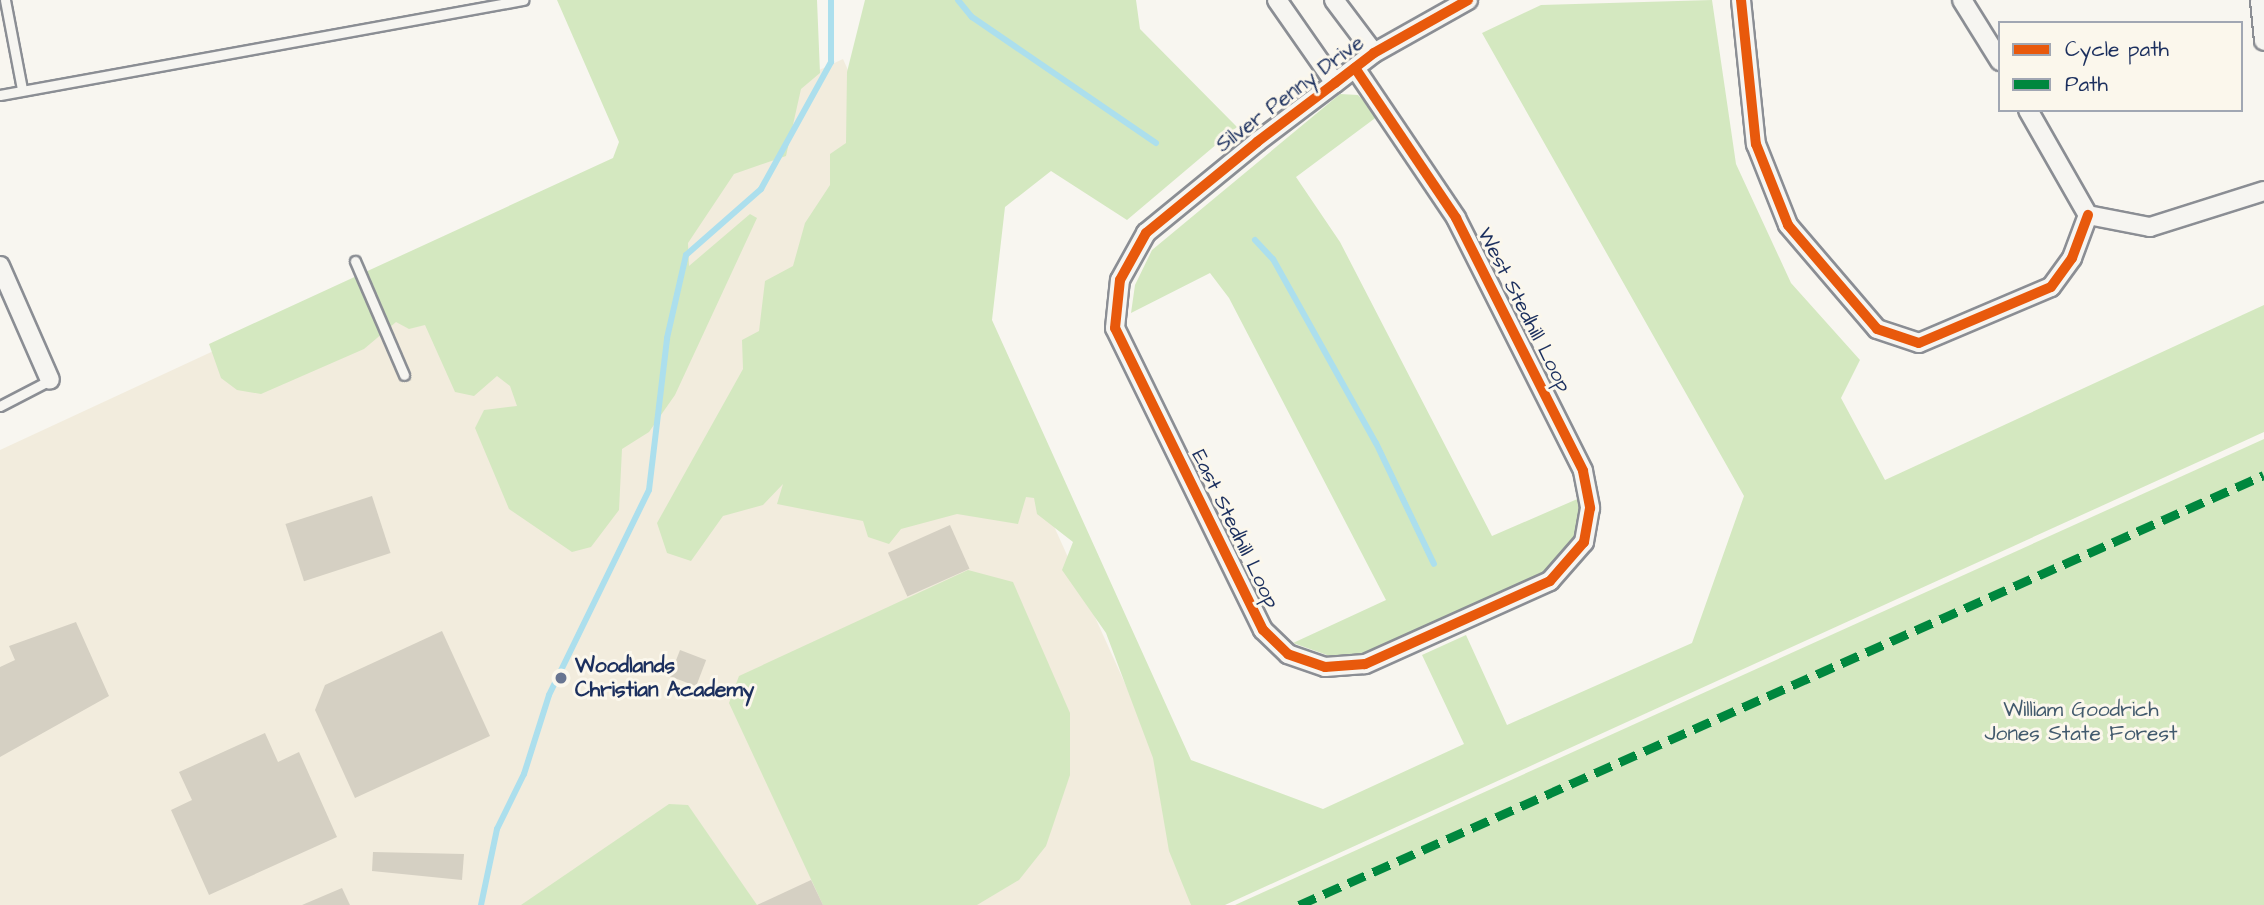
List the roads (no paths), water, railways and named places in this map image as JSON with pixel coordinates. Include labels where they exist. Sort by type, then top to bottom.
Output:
[{"type":"street","points":[[1277,0],[1335,83]]},
{"type":"street","points":[[1334,0],[1374,53]]},
{"type":"street","name":"Silver Penny Drive","points":[[1146,233],[1374,53],[1468,0]]},
{"type":"street","points":[[1741,0],[1756,144],[1783,213],[1829,278],[1877,329],[1919,343],[2051,287],[2072,258],[2088,215]]},
{"type":"street","points":[[1962,0],[1998,58]]},
{"type":"street","points":[[2260,0],[2264,41]]},
{"type":"street","name":"West Stedhill Loop","points":[[1355,68],[1456,218],[1583,471],[1590,508],[1584,542],[1550,581]]},
{"type":"street","points":[[2029,112],[2088,215],[2150,227],[2264,191]]},
{"type":"street","name":"East Stedhill Loop","points":[[1146,233],[1120,280],[1115,328],[1263,630],[1288,653],[1325,667],[1365,664],[1550,581]]},
{"type":"street","points":[[0,266],[50,380]]},
{"type":"lane","points":[[5,0],[22,89]]},
{"type":"lane","points":[[0,95],[523,0]]},
{"type":"lane","points":[[355,261],[404,375]]},
{"type":"lane","points":[[0,406],[50,380]]},
{"type":"waterway","points":[[481,905],[497,829],[524,774],[549,695],[649,490],[667,338],[686,255],[761,189],[831,62],[831,0]]},
{"type":"waterway","points":[[958,0],[972,17],[1156,143]]},
{"type":"waterway","points":[[1255,240],[1273,259],[1376,443],[1434,564]]},
{"type":"place","name":"Woodlands Christian Academy","points":[[561,678]]},
{"type":"park label","name":"William Goodrich Jones State Forest","points":[[2081,722]]}]
